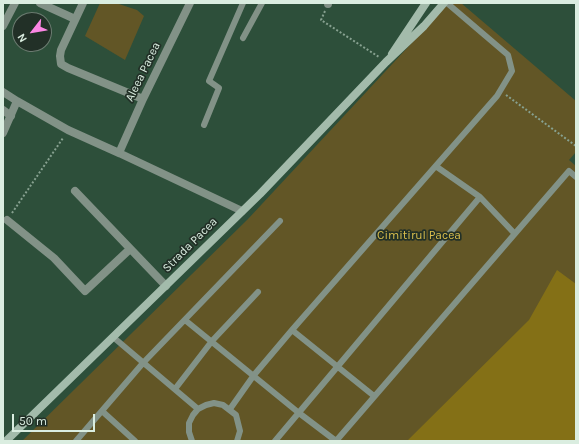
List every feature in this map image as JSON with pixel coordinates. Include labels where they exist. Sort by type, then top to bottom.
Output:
[{"type":"main road","name":"Strada Pacea","points":[[386,62],[426,3]]},
{"type":"main road","name":"Strada Pacea","points":[[6,441],[166,286],[298,155],[386,62],[411,40],[444,3]]},
{"type":"street","points":[[3,26],[15,3]]},
{"type":"street","points":[[40,3],[75,19]]},
{"type":"street","points":[[82,3],[61,50],[60,56],[62,64],[68,68],[143,99]]},
{"type":"street","name":"Aleea Pacea","points":[[119,153],[143,99],[190,3]]},
{"type":"street","points":[[3,92],[68,130],[242,211]]},
{"type":"street","points":[[3,133],[17,101]]},
{"type":"street","points":[[3,110],[11,116]]},
{"type":"street","points":[[75,191],[166,286]]},
{"type":"street","points":[[7,220],[54,258],[85,291],[130,249]]},
{"type":"lane","points":[[204,125],[219,88],[209,81],[243,3]]},
{"type":"lane","points":[[243,38],[262,3]]},
{"type":"lane","points":[[230,409],[254,375],[292,330],[437,167],[500,91],[512,71],[508,55],[447,3]]},
{"type":"lane","points":[[437,167],[480,197],[514,233]]},
{"type":"lane","points":[[185,320],[254,375],[298,413],[336,441],[569,171],[576,176]]},
{"type":"lane","points":[[275,441],[480,197]]},
{"type":"lane","points":[[76,441],[143,363],[280,221]]},
{"type":"lane","points":[[175,390],[212,341],[258,292]]},
{"type":"lane","points":[[292,330],[374,396]]},
{"type":"lane","points":[[113,337],[198,409]]},
{"type":"lane","points":[[192,441],[189,432],[189,423],[193,415],[198,409],[214,403],[223,405],[236,415],[240,431],[236,441]]},
{"type":"lane","points":[[102,411],[134,441]]},
{"type":"path","points":[[328,3],[322,20],[386,62]]},
{"type":"path","points":[[500,91],[576,146]]},
{"type":"path","points":[[7,220],[68,130]]},
{"type":"green space","points":[[100,3],[116,3],[137,10],[144,16],[125,60],[85,36]]},
{"type":"green space","name":"Cimitirul Pacea","points":[[449,3],[461,3],[576,101],[576,152],[569,160],[576,166],[576,441],[22,441],[248,219]]},
{"type":"shaded area","points":[[557,270],[576,284],[576,441],[407,441],[529,320]]}]
